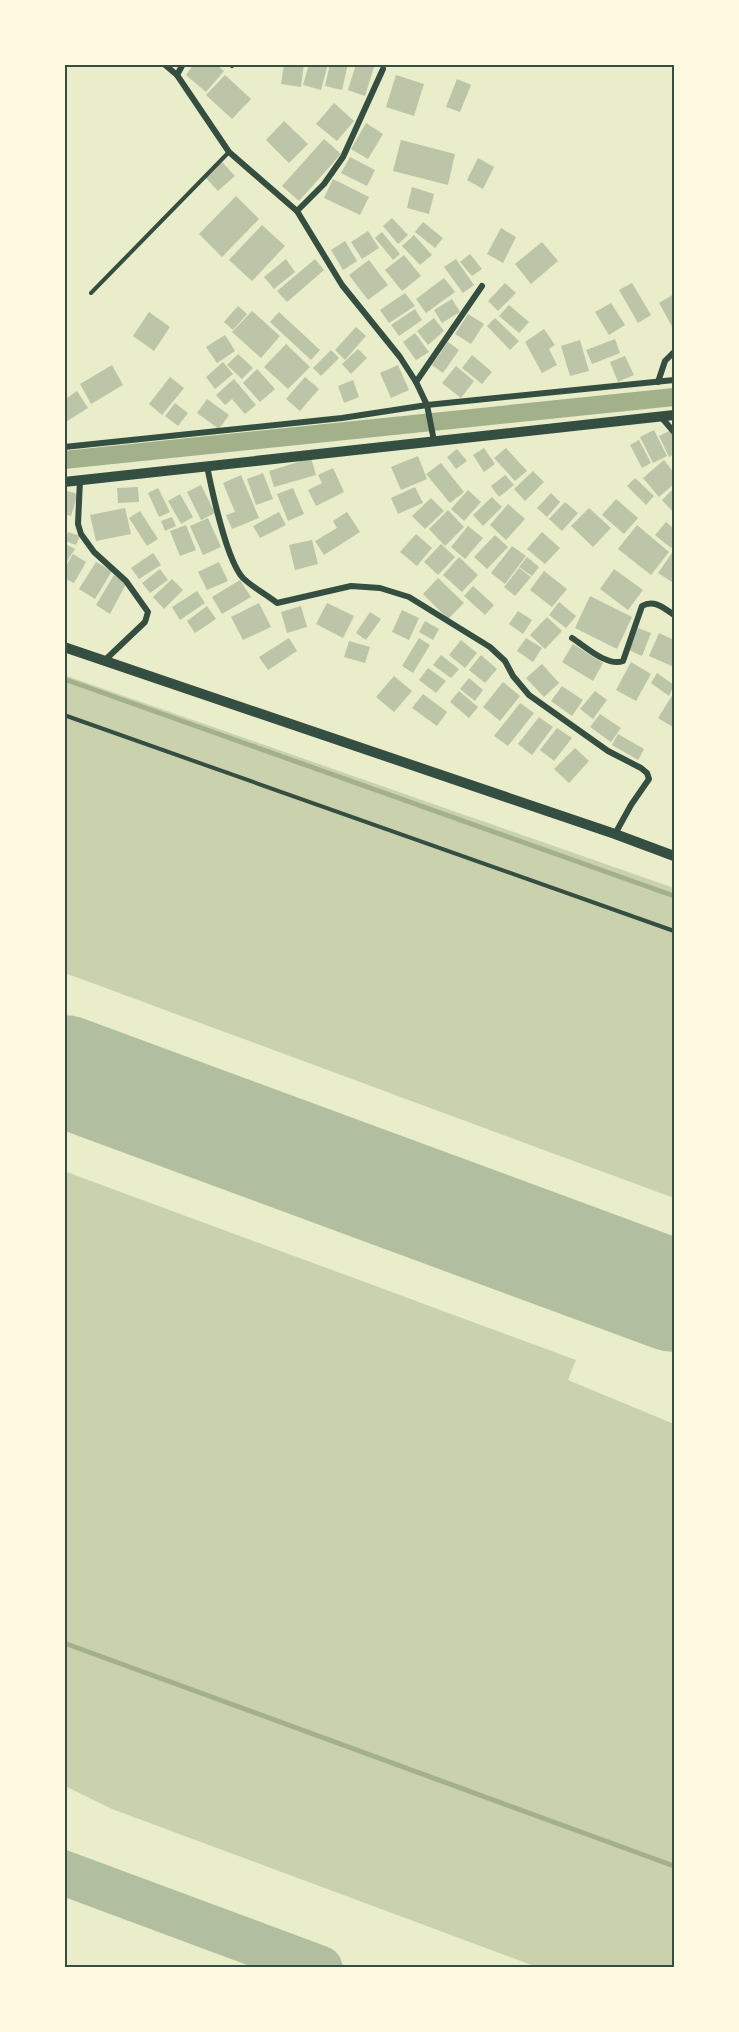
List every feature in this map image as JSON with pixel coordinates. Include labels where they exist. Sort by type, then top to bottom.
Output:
[{"type":"main road","points":[[64,482],[433,437],[675,415]]},
{"type":"main road","points":[[64,647],[675,856]]},
{"type":"street","points":[[164,64],[177,75],[228,152],[297,212],[342,285],[400,357],[416,382],[427,409],[433,437]]},
{"type":"street","points":[[177,75],[183,64]]},
{"type":"street","points":[[297,212],[324,184],[343,157],[382,69]]},
{"type":"street","points":[[416,382],[483,286]]},
{"type":"street","points":[[658,382],[665,361],[675,352]]},
{"type":"street","points":[[64,447],[675,380]]},
{"type":"street","points":[[660,416],[675,432]]},
{"type":"street","points":[[207,466],[211,490],[234,566],[244,579],[277,603],[351,586],[380,588],[409,597],[490,648],[506,661],[513,676],[529,695],[608,751],[647,773],[649,779],[615,834]]},
{"type":"street","points":[[80,480],[78,524],[81,534],[94,552],[126,581],[148,612],[145,622],[103,662]]},
{"type":"street","points":[[573,638],[610,662],[618,663],[623,661],[642,606],[656,603],[675,615]]},
{"type":"lane","points":[[92,293],[228,152]]},
{"type":"lane","points":[[64,715],[675,932]]},
{"type":"green space","points":[[64,675],[674,888],[674,1198],[65,973]]},
{"type":"green space","points":[[64,1171],[576,1360],[568,1380],[674,1424],[674,1967],[537,1967],[112,1809],[65,1786]]},
{"type":"building","points":[[194,64],[216,64],[224,71],[206,92],[186,75]]},
{"type":"building","points":[[284,64],[304,64],[301,87],[281,84]]},
{"type":"building","points":[[309,64],[328,64],[321,90],[303,85]]},
{"type":"building","points":[[330,64],[348,64],[342,90],[325,86]]},
{"type":"building","points":[[356,64],[375,64],[365,96],[348,90]]},
{"type":"building","points":[[225,75],[251,99],[232,119],[206,95]]},
{"type":"building","points":[[396,75],[424,84],[414,116],[386,107]]},
{"type":"building","points":[[457,79],[471,85],[460,112],[446,107]]},
{"type":"building","points":[[334,103],[354,121],[337,141],[316,124]]},
{"type":"building","points":[[284,121],[308,144],[289,163],[266,140]]},
{"type":"building","points":[[366,123],[383,134],[368,159],[351,149]]},
{"type":"building","points":[[324,139],[341,154],[299,201],[282,186]]},
{"type":"building","points":[[401,140],[455,154],[448,185],[393,171]]},
{"type":"building","points":[[350,157],[375,170],[367,186],[341,173]]},
{"type":"building","points":[[478,158],[494,167],[483,189],[467,180]]},
{"type":"building","points":[[222,162],[235,176],[218,191],[205,177]]},
{"type":"building","points":[[333,179],[369,197],[360,215],[324,198]]},
{"type":"building","points":[[412,187],[434,194],[429,214],[407,208]]},
{"type":"building","points":[[236,196],[259,219],[222,257],[199,234]]},
{"type":"building","points":[[392,218],[408,235],[398,244],[383,226]]},
{"type":"building","points":[[423,222],[443,238],[435,248],[415,232]]},
{"type":"building","points":[[262,225],[285,246],[252,281],[229,260]]},
{"type":"building","points":[[501,228],[516,237],[503,263],[487,254]]},
{"type":"building","points":[[368,231],[379,248],[362,259],[351,242]]},
{"type":"building","points":[[382,232],[400,254],[393,260],[375,238]]},
{"type":"building","points":[[414,235],[432,255],[420,265],[402,246]]},
{"type":"building","points":[[345,241],[357,261],[343,270],[331,250]]},
{"type":"building","points":[[542,242],[558,261],[531,284],[515,264]]},
{"type":"building","points":[[470,254],[482,269],[472,276],[460,262]]},
{"type":"building","points":[[404,255],[421,276],[402,291],[385,270]]},
{"type":"building","points":[[286,259],[295,272],[274,289],[264,277]]},
{"type":"building","points":[[315,259],[324,270],[287,302],[277,291]]},
{"type":"building","points":[[456,259],[474,285],[463,293],[444,267]]},
{"type":"building","points":[[369,260],[388,285],[368,300],[349,275]]},
{"type":"building","points":[[444,278],[455,292],[426,313],[416,299]]},
{"type":"building","points":[[505,283],[516,293],[498,311],[488,301]]},
{"type":"building","points":[[632,283],[651,315],[638,323],[619,290]]},
{"type":"building","points":[[405,293],[415,306],[389,323],[380,310]]},
{"type":"building","points":[[674,294],[674,330],[659,303]]},
{"type":"building","points":[[452,299],[460,312],[442,323],[434,310]]},
{"type":"building","points":[[611,303],[625,325],[609,335],[595,312]]},
{"type":"building","points":[[509,305],[529,322],[519,333],[499,316]]},
{"type":"building","points":[[238,306],[247,314],[233,330],[224,322]]},
{"type":"building","points":[[415,309],[422,320],[399,336],[391,325]]},
{"type":"building","points":[[252,311],[280,336],[261,358],[232,332]]},
{"type":"building","points":[[149,312],[170,327],[154,351],[133,336]]},
{"type":"building","points":[[279,312],[320,350],[311,360],[270,322]]},
{"type":"building","points":[[468,314],[484,324],[471,344],[455,334]]},
{"type":"building","points":[[434,318],[444,331],[428,345],[417,331]]},
{"type":"building","points":[[495,318],[519,341],[510,350],[487,326]]},
{"type":"building","points":[[356,327],[366,336],[345,360],[335,350]]},
{"type":"building","points":[[544,329],[555,345],[549,349],[557,365],[542,373],[525,342]]},
{"type":"building","points":[[415,333],[429,352],[416,360],[403,342]]},
{"type":"building","points":[[225,335],[235,351],[217,363],[206,347]]},
{"type":"building","points":[[615,339],[620,353],[592,364],[586,350]]},
{"type":"building","points":[[580,340],[589,371],[570,376],[561,346]]},
{"type":"building","points":[[448,342],[459,350],[443,373],[432,365]]},
{"type":"building","points":[[286,344],[310,367],[288,389],[264,367]]},
{"type":"building","points":[[358,349],[367,358],[351,374],[342,364]]},
{"type":"building","points":[[331,350],[339,358],[321,376],[313,368]]},
{"type":"building","points":[[238,354],[253,368],[242,379],[227,365]]},
{"type":"building","points":[[472,355],[492,372],[482,384],[462,368]]},
{"type":"building","points":[[625,356],[634,375],[618,382],[610,362]]},
{"type":"building","points":[[223,362],[233,374],[215,389],[206,377]]},
{"type":"building","points":[[112,365],[123,385],[91,404],[80,384]]},
{"type":"building","points":[[398,365],[409,390],[391,398],[380,373]]},
{"type":"building","points":[[456,366],[474,381],[461,398],[442,383]]},
{"type":"building","points":[[257,369],[275,389],[260,402],[243,383]]},
{"type":"building","points":[[170,377],[184,388],[162,415],[149,404]]},
{"type":"building","points":[[305,377],[319,389],[300,411],[286,399]]},
{"type":"building","points":[[234,379],[256,405],[245,414],[232,399],[225,405],[216,395]]},
{"type":"building","points":[[353,380],[359,397],[344,403],[338,386]]},
{"type":"building","points":[[77,391],[88,408],[64,423],[64,400]]},
{"type":"building","points":[[207,399],[229,415],[219,429],[197,413]]},
{"type":"building","points":[[175,403],[188,413],[178,426],[165,416]]},
{"type":"building","points":[[654,430],[667,456],[653,463],[640,437]]},
{"type":"building","points":[[671,430],[674,438],[674,454],[669,457],[659,436]]},
{"type":"building","points":[[639,440],[651,463],[642,468],[630,445]]},
{"type":"building","points":[[484,448],[495,464],[484,472],[473,455]]},
{"type":"building","points":[[506,448],[527,471],[515,481],[494,458]]},
{"type":"building","points":[[457,449],[467,461],[456,469],[447,457]]},
{"type":"building","points":[[418,456],[427,479],[401,490],[391,467]]},
{"type":"building","points":[[311,458],[316,475],[274,487],[269,471]]},
{"type":"building","points":[[664,460],[674,473],[674,484],[659,497],[643,478]]},
{"type":"building","points":[[441,463],[464,492],[450,503],[426,474]]},
{"type":"building","points":[[333,468],[344,492],[316,506],[308,490],[322,483],[318,475]]},
{"type":"building","points":[[533,471],[544,482],[525,501],[514,489]]},
{"type":"building","points":[[263,473],[273,499],[256,505],[247,479]]},
{"type":"building","points":[[241,475],[259,518],[232,529],[226,515],[235,512],[223,483]]},
{"type":"building","points":[[505,475],[514,485],[499,497],[491,486]]},
{"type":"building","points":[[635,478],[654,496],[646,505],[627,486]]},
{"type":"building","points":[[201,485],[215,513],[201,520],[187,492]]},
{"type":"building","points":[[138,487],[139,502],[118,503],[117,488]]},
{"type":"building","points":[[415,487],[423,503],[398,514],[391,498]]},
{"type":"building","points":[[158,488],[170,512],[159,517],[148,493]]},
{"type":"building","points":[[293,488],[304,514],[288,521],[277,494]]},
{"type":"building","points":[[674,488],[674,513],[662,500]]},
{"type":"building","points":[[64,490],[78,494],[71,516],[64,514]]},
{"type":"building","points":[[468,490],[481,502],[464,521],[451,509]]},
{"type":"building","points":[[551,493],[560,502],[547,517],[537,508]]},
{"type":"building","points":[[180,494],[193,517],[181,524],[168,501]]},
{"type":"building","points":[[492,497],[502,507],[483,526],[473,515]]},
{"type":"building","points":[[431,498],[444,511],[425,529],[412,516]]},
{"type":"building","points":[[616,499],[638,518],[624,534],[602,515]]},
{"type":"building","points":[[565,502],[578,513],[562,531],[549,519]]},
{"type":"building","points":[[508,504],[525,519],[506,540],[490,525]]},
{"type":"building","points":[[125,508],[131,534],[96,541],[90,515]]},
{"type":"building","points":[[589,508],[611,528],[593,547],[571,526]]},
{"type":"building","points":[[448,510],[464,527],[445,546],[429,529]]},
{"type":"building","points":[[140,511],[158,539],[147,546],[129,518]]},
{"type":"building","points":[[279,512],[286,525],[260,538],[253,526]]},
{"type":"building","points":[[347,512],[360,532],[324,555],[315,541],[337,528],[333,521]]},
{"type":"building","points":[[172,517],[176,526],[165,531],[161,521]]},
{"type":"building","points":[[208,518],[221,547],[203,555],[190,526]]},
{"type":"building","points":[[666,522],[674,529],[674,543],[671,548],[655,535]]},
{"type":"building","points":[[186,525],[196,550],[180,556],[170,531]]},
{"type":"building","points":[[637,525],[669,552],[651,575],[618,549]]},
{"type":"building","points":[[468,526],[483,538],[465,559],[451,547]]},
{"type":"building","points":[[68,532],[80,536],[76,545],[65,541]]},
{"type":"building","points":[[542,532],[560,548],[545,564],[527,549]]},
{"type":"building","points":[[416,534],[432,548],[417,566],[400,552]]},
{"type":"building","points":[[495,535],[508,547],[487,569],[474,557]]},
{"type":"building","points":[[312,540],[318,564],[295,570],[289,545]]},
{"type":"building","points":[[64,543],[75,549],[64,566]]},
{"type":"building","points":[[441,544],[455,557],[438,575],[424,562]]},
{"type":"building","points":[[512,546],[526,556],[505,584],[491,573]]},
{"type":"building","points":[[674,550],[674,579],[672,582],[658,573]]},
{"type":"building","points":[[153,553],[161,565],[139,579],[131,568]]},
{"type":"building","points":[[73,554],[86,562],[74,583],[64,578],[64,569]]},
{"type":"building","points":[[459,557],[478,575],[462,592],[443,575]]},
{"type":"building","points":[[527,557],[539,567],[532,576],[519,567]]},
{"type":"building","points":[[96,562],[112,571],[95,599],[79,589]]},
{"type":"building","points":[[219,562],[228,581],[207,590],[198,572]]},
{"type":"building","points":[[519,568],[531,577],[515,596],[504,587]]},
{"type":"building","points":[[160,569],[168,580],[150,593],[142,583]]},
{"type":"building","points":[[614,569],[643,590],[628,610],[600,589]]},
{"type":"building","points":[[544,571],[567,589],[552,607],[530,590]]},
{"type":"building","points":[[114,575],[126,584],[110,614],[96,605]]},
{"type":"building","points":[[438,578],[464,603],[448,619],[423,594]]},
{"type":"building","points":[[172,579],[183,590],[164,609],[153,597]]},
{"type":"building","points":[[240,580],[251,597],[222,614],[212,597]]},
{"type":"building","points":[[473,586],[494,605],[485,615],[464,596]]},
{"type":"building","points":[[197,591],[205,603],[180,620],[172,607]]},
{"type":"building","points":[[590,596],[632,617],[617,649],[575,628]]},
{"type":"building","points":[[559,602],[576,616],[566,628],[549,615]]},
{"type":"building","points":[[259,603],[271,627],[243,640],[231,617]]},
{"type":"building","points":[[327,603],[354,616],[343,638],[316,624]]},
{"type":"building","points":[[207,606],[216,619],[195,633],[187,621]]},
{"type":"building","points":[[301,606],[307,627],[287,633],[281,612]]},
{"type":"building","points":[[402,610],[419,618],[409,640],[392,632]]},
{"type":"building","points":[[518,611],[532,620],[523,634],[509,624]]},
{"type":"building","points":[[370,612],[381,619],[366,640],[356,633]]},
{"type":"building","points":[[547,617],[562,631],[545,649],[530,635]]},
{"type":"building","points":[[425,621],[439,629],[433,640],[419,632]]},
{"type":"building","points":[[638,628],[651,633],[642,656],[629,650]]},
{"type":"building","points":[[659,633],[674,640],[674,667],[649,656]]},
{"type":"building","points":[[289,638],[297,651],[268,670],[259,657]]},
{"type":"building","points":[[419,638],[430,645],[413,673],[402,666]]},
{"type":"building","points":[[526,638],[542,648],[533,662],[517,651]]},
{"type":"building","points":[[461,640],[477,653],[465,668],[449,655]]},
{"type":"building","points":[[349,641],[370,647],[365,663],[344,657]]},
{"type":"building","points":[[573,644],[603,663],[593,681],[562,662]]},
{"type":"building","points":[[441,655],[459,669],[451,678],[433,665]]},
{"type":"building","points":[[481,655],[497,669],[485,683],[469,670]]},
{"type":"building","points":[[631,662],[651,674],[636,701],[616,690]]},
{"type":"building","points":[[542,664],[559,683],[544,697],[526,678]]},
{"type":"building","points":[[428,668],[446,681],[436,693],[419,680]]},
{"type":"building","points":[[657,673],[674,685],[669,696],[651,683]]},
{"type":"building","points":[[394,676],[412,691],[394,712],[376,697]]},
{"type":"building","points":[[469,678],[483,690],[475,701],[460,689]]},
{"type":"building","points":[[503,682],[520,696],[500,721],[483,707]]},
{"type":"building","points":[[562,686],[583,700],[572,716],[551,701]]},
{"type":"building","points":[[459,691],[478,707],[469,718],[450,702]]},
{"type":"building","points":[[595,691],[607,700],[593,719],[580,709]]},
{"type":"building","points":[[423,694],[447,712],[437,726],[412,708]]},
{"type":"building","points":[[673,694],[674,725],[673,727],[658,718]]},
{"type":"building","points":[[520,703],[534,713],[508,746],[494,736]]},
{"type":"building","points":[[600,714],[621,728],[611,742],[590,727]]},
{"type":"building","points":[[539,717],[553,727],[532,755],[518,744]]},
{"type":"building","points":[[557,728],[572,738],[554,761],[540,750]]},
{"type":"building","points":[[618,734],[644,749],[638,760],[612,745]]},
{"type":"building","points":[[575,748],[589,761],[569,783],[554,769]]},
{"type":"waterway","points":[[64,460],[674,397]]},
{"type":"waterway","points":[[64,679],[674,896]]},
{"type":"waterway","points":[[64,1643],[674,1866]]},
{"type":"taxiway","points":[[64,1873],[320,1968]]},
{"type":"runway","points":[[64,1071],[674,1296]]}]
